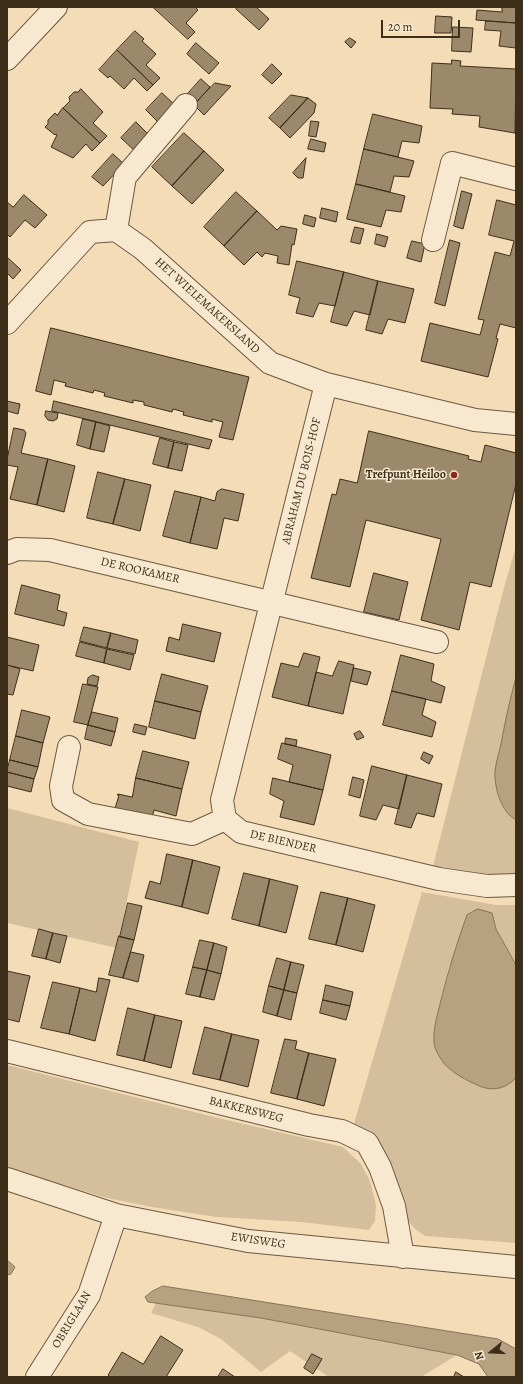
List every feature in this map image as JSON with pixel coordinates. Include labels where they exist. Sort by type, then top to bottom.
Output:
[{"type":"street","points":[[7,59],[56,7]]},
{"type":"street","points":[[7,323],[90,232],[116,230],[125,177],[186,105]]},
{"type":"street","points":[[433,240],[452,162],[516,179]]},
{"type":"street","name":"HET WIELEMAKERSLAND","points":[[116,230],[143,248],[270,363],[326,384]]},
{"type":"street","points":[[326,384],[475,420],[516,424]]},
{"type":"street","name":"ABRAHAM DU BOIS-HOF","points":[[272,603],[326,384]]},
{"type":"street","name":"DE ROOKAMER","points":[[7,553],[17,549],[50,550],[272,603]]},
{"type":"street","points":[[70,747],[60,786],[63,800],[88,814],[192,834],[225,819],[222,800],[272,603],[437,642]]},
{"type":"street","name":"DE BIENDER","points":[[225,819],[241,832],[439,879],[487,886],[516,884]]},
{"type":"street","name":"BAKKERSWEG","points":[[7,1051],[342,1132],[367,1143],[380,1167],[394,1206],[403,1257]]},
{"type":"street","name":"EWISWEG","points":[[7,1179],[116,1215],[248,1241],[516,1267]]},
{"type":"street","name":"OBRIGLAAN","points":[[37,1377],[89,1295],[116,1215]]},
{"type":"shaded area","points":[[516,546],[516,677],[511,695],[511,817],[516,820],[516,875],[479,875],[433,866],[502,595]]},
{"type":"shaded area","points":[[516,677],[516,820],[502,805],[497,791],[495,771]]},
{"type":"shaded area","points":[[7,808],[139,842],[117,948],[7,923]]},
{"type":"shaded area","points":[[422,892],[496,905],[516,905],[516,965],[496,929],[492,913],[449,967],[437,1016],[434,1043],[441,1060],[456,1074],[512,1082],[516,1078],[516,1243],[425,1236],[415,1229],[408,1221],[353,1127]]},
{"type":"shaded area","points":[[478,909],[492,913],[496,929],[516,965],[516,1078],[507,1085],[491,1089],[481,1087],[466,1080],[447,1067],[437,1053],[434,1044],[436,1021],[456,947],[467,915]]},
{"type":"shaded area","points":[[7,1065],[210,1116],[343,1147],[361,1164],[370,1181],[376,1205],[375,1221],[369,1230],[301,1222],[216,1217],[107,1198],[7,1168]]},
{"type":"shaded area","points":[[7,1260],[15,1267],[11,1274],[7,1275]]},
{"type":"shaded area","points":[[163,1286],[498,1339],[516,1349],[516,1377],[488,1377],[479,1364],[457,1355],[261,1318],[148,1302],[145,1297]]},
{"type":"shaded area","points":[[156,1303],[261,1318],[457,1355],[421,1377],[329,1377],[290,1351],[261,1372],[221,1339],[198,1327],[151,1313]]},
{"type":"building","points":[[153,7],[197,7],[196,8],[198,10],[186,23],[195,32],[188,39]]},
{"type":"building","points":[[238,7],[256,7],[269,19],[259,30],[236,9]]},
{"type":"building","points":[[502,7],[516,7],[516,23],[476,20],[477,10],[502,12]]},
{"type":"building","points":[[436,16],[452,17],[451,33],[435,33]]},
{"type":"building","points":[[486,21],[516,23],[516,48],[499,46],[501,31],[485,30]]},
{"type":"building","points":[[453,27],[473,28],[471,52],[452,51]]},
{"type":"building","points":[[135,31],[144,39],[142,41],[156,54],[146,65],[160,78],[153,85],[117,50]]},
{"type":"building","points":[[350,38],[356,42],[351,48],[345,42]]},
{"type":"building","points":[[196,43],[219,63],[209,74],[187,54]]},
{"type":"building","points":[[117,50],[153,85],[147,91],[134,78],[124,89],[110,76],[108,78],[99,70]]},
{"type":"building","points":[[452,60],[461,61],[460,66],[516,69],[515,133],[479,127],[480,116],[452,114],[453,109],[430,108],[432,63],[451,64]]},
{"type":"building","points":[[272,64],[282,74],[272,84],[262,75]]},
{"type":"building","points":[[201,79],[210,87],[194,105],[185,97]]},
{"type":"building","points":[[215,83],[231,86],[204,115],[194,105]]},
{"type":"building","points":[[81,89],[103,112],[93,123],[107,136],[100,143],[63,108],[70,101],[69,97],[74,92],[78,92]]},
{"type":"building","points":[[162,93],[177,107],[161,125],[146,110]]},
{"type":"building","points":[[291,95],[308,98],[280,128],[269,118]]},
{"type":"building","points":[[308,98],[316,104],[314,113],[290,138],[280,128]]},
{"type":"building","points":[[63,108],[100,143],[92,151],[86,144],[73,158],[51,147],[57,135],[45,127],[48,124],[48,120],[55,113],[57,115]]},
{"type":"building","points":[[373,114],[422,126],[419,143],[402,141],[398,157],[364,149]]},
{"type":"building","points":[[311,121],[319,122],[316,137],[309,136]]},
{"type":"building","points":[[136,122],[150,136],[136,152],[121,138]]},
{"type":"building","points":[[184,133],[204,151],[172,186],[152,167]]},
{"type":"building","points":[[311,139],[326,143],[324,152],[308,149]]},
{"type":"building","points":[[364,149],[414,161],[409,177],[394,176],[390,192],[356,184]]},
{"type":"building","points":[[204,151],[224,170],[192,204],[172,186]]},
{"type":"building","points":[[113,154],[124,164],[103,186],[92,177]]},
{"type":"building","points":[[306,158],[303,178],[298,178],[293,173]]},
{"type":"building","points":[[356,184],[405,196],[401,212],[386,210],[381,227],[347,219]]},
{"type":"building","points":[[462,191],[472,194],[463,229],[454,226]]},
{"type":"building","points":[[236,192],[257,211],[224,246],[204,227]]},
{"type":"building","points":[[24,195],[47,215],[35,228],[25,220],[10,237],[7,234],[7,202],[13,207]]},
{"type":"building","points":[[497,200],[516,205],[516,328],[500,324],[496,338],[498,339],[488,377],[421,361],[430,323],[480,335],[484,320],[478,319],[495,252],[510,256],[514,241],[489,235]]},
{"type":"building","points":[[322,208],[338,212],[336,222],[320,218]]},
{"type":"building","points":[[257,211],[277,230],[281,226],[297,229],[294,245],[292,244],[289,265],[277,263],[278,256],[265,253],[262,257],[257,252],[244,265],[224,246]]},
{"type":"building","points":[[305,215],[316,218],[314,227],[303,224]]},
{"type":"building","points":[[355,227],[364,229],[360,244],[351,242]]},
{"type":"building","points":[[377,234],[388,237],[385,247],[375,244]]},
{"type":"building","points":[[450,240],[460,243],[445,306],[435,303]]},
{"type":"building","points":[[412,241],[425,244],[421,262],[407,258]]},
{"type":"building","points":[[7,257],[21,270],[13,279],[7,273]]},
{"type":"building","points":[[297,261],[344,272],[335,306],[319,303],[313,317],[296,313],[300,298],[289,295]]},
{"type":"building","points":[[344,272],[378,281],[370,315],[354,311],[347,326],[331,322]]},
{"type":"building","points":[[378,281],[414,289],[405,323],[388,319],[382,334],[366,330]]},
{"type":"building","points":[[51,328],[249,377],[233,440],[219,437],[223,422],[212,419],[212,422],[183,415],[184,412],[173,409],[172,412],[144,405],[144,402],[133,400],[133,403],[104,396],[105,393],[94,390],[93,393],[65,386],[66,383],[54,380],[51,395],[36,391]]},
{"type":"building","points":[[7,401],[20,404],[18,414],[7,411]]},
{"type":"building","points":[[54,401],[212,440],[209,449],[52,411]]},
{"type":"building","points":[[46,411],[58,413],[57,419],[53,421],[48,420],[45,416]]},
{"type":"building","points":[[83,419],[96,422],[90,449],[77,445]]},
{"type":"building","points":[[96,422],[110,426],[104,452],[90,449]]},
{"type":"building","points":[[14,428],[24,430],[26,433],[21,453],[48,459],[37,505],[10,499],[18,467],[7,465]]},
{"type":"building","points":[[369,431],[469,456],[468,459],[481,462],[485,445],[516,453],[516,484],[491,587],[470,582],[459,630],[421,620],[441,539],[366,520],[350,587],[311,578],[332,494],[336,495],[340,479],[357,483]]},
{"type":"building","points":[[160,438],[174,442],[168,468],[153,464]]},
{"type":"building","points":[[174,442],[188,445],[182,471],[168,468]]},
{"type":"building","points":[[48,459],[75,466],[64,512],[37,505]]},
{"type":"building","points":[[98,472],[125,479],[113,524],[87,518]]},
{"type":"building","points":[[125,479],[151,485],[140,531],[113,524]]},
{"type":"building","points":[[222,489],[244,494],[238,521],[224,518],[217,549],[190,543],[201,497],[215,501],[217,492]]},
{"type":"building","points":[[175,491],[201,497],[190,543],[163,536]]},
{"type":"building","points":[[374,573],[408,582],[399,620],[364,612]]},
{"type":"building","points":[[22,585],[60,595],[57,610],[67,613],[64,626],[15,614]]},
{"type":"building","points":[[183,624],[221,633],[214,662],[166,651],[169,637],[179,640]]},
{"type":"building","points":[[84,627],[111,633],[107,648],[80,641]]},
{"type":"building","points":[[111,633],[138,640],[135,654],[107,648]]},
{"type":"building","points":[[7,637],[39,645],[33,671],[7,665]]},
{"type":"building","points":[[80,642],[107,649],[104,663],[76,656]]},
{"type":"building","points":[[107,649],[134,655],[130,670],[104,663]]},
{"type":"building","points":[[304,653],[320,657],[308,706],[272,697],[281,663],[298,667]]},
{"type":"building","points":[[401,655],[434,664],[431,681],[445,687],[441,703],[392,691]]},
{"type":"building","points":[[339,661],[354,665],[343,714],[308,706],[316,672],[332,676]]},
{"type":"building","points":[[7,665],[20,669],[13,695],[7,694]]},
{"type":"building","points":[[354,668],[371,672],[367,685],[351,681]]},
{"type":"building","points":[[162,674],[208,686],[201,712],[155,701]]},
{"type":"building","points":[[93,675],[99,677],[97,686],[87,684],[88,678]]},
{"type":"building","points":[[83,684],[98,687],[88,725],[74,722]]},
{"type":"building","points":[[392,691],[426,699],[422,715],[436,722],[432,737],[383,725]]},
{"type":"building","points":[[155,701],[201,712],[195,739],[149,727]]},
{"type":"building","points":[[22,710],[50,717],[43,743],[16,736]]},
{"type":"building","points":[[92,712],[118,718],[115,732],[88,725]]},
{"type":"building","points":[[135,724],[147,727],[145,735],[133,732]]},
{"type":"building","points":[[88,725],[115,732],[111,746],[85,739]]},
{"type":"building","points":[[360,731],[364,737],[357,740],[354,734]]},
{"type":"building","points":[[16,736],[43,743],[38,767],[10,760]]},
{"type":"building","points":[[286,738],[297,740],[296,746],[285,744]]},
{"type":"building","points":[[282,743],[331,755],[323,790],[289,782],[293,765],[278,759]]},
{"type":"building","points":[[143,751],[189,762],[182,789],[136,778]]},
{"type":"building","points":[[424,752],[433,756],[429,764],[421,759]]},
{"type":"building","points":[[10,760],[38,767],[34,779],[7,772]]},
{"type":"building","points":[[372,766],[407,775],[399,809],[383,805],[376,820],[360,816]]},
{"type":"building","points":[[7,772],[34,779],[31,792],[7,786]]},
{"type":"building","points":[[407,775],[442,784],[434,817],[417,813],[411,828],[395,824]]},
{"type":"building","points":[[353,777],[364,780],[360,798],[349,795]]},
{"type":"building","points":[[136,778],[182,789],[176,816],[154,810],[151,822],[114,812],[118,794],[132,797]]},
{"type":"building","points":[[273,778],[323,790],[314,825],[280,817],[284,801],[270,794]]},
{"type":"building","points":[[167,854],[193,860],[182,907],[145,898],[150,881],[160,884]]},
{"type":"building","points":[[193,860],[220,867],[208,914],[182,907]]},
{"type":"building","points":[[244,873],[270,879],[259,926],[232,919]]},
{"type":"building","points":[[270,879],[298,886],[286,933],[259,926]]},
{"type":"building","points":[[321,892],[348,898],[336,945],[309,939]]},
{"type":"building","points":[[348,898],[375,905],[363,952],[336,945]]},
{"type":"building","points":[[128,903],[142,906],[134,940],[120,937]]},
{"type":"building","points":[[39,929],[53,933],[46,959],[32,956]]},
{"type":"building","points":[[53,933],[67,936],[60,963],[46,959]]},
{"type":"building","points":[[119,936],[134,940],[123,978],[109,975]]},
{"type":"building","points":[[200,940],[214,943],[207,970],[193,967]]},
{"type":"building","points":[[214,943],[227,947],[221,974],[207,970]]},
{"type":"building","points":[[131,952],[144,955],[138,982],[123,978]]},
{"type":"building","points":[[277,958],[291,962],[284,990],[269,986]]},
{"type":"building","points":[[291,962],[304,965],[297,993],[284,990]]},
{"type":"building","points":[[193,967],[207,970],[200,997],[186,994]]},
{"type":"building","points":[[207,970],[221,974],[214,1000],[200,997]]},
{"type":"building","points":[[7,971],[30,976],[19,1022],[7,1019]]},
{"type":"building","points":[[99,978],[110,980],[95,1041],[69,1034],[80,988],[96,992]]},
{"type":"building","points":[[53,982],[80,988],[69,1034],[41,1028]]},
{"type":"building","points":[[326,985],[353,992],[350,1006],[323,1000]]},
{"type":"building","points":[[269,986],[284,990],[277,1016],[263,1012]]},
{"type":"building","points":[[284,990],[297,993],[291,1020],[277,1016]]},
{"type":"building","points":[[323,1000],[350,1006],[346,1020],[320,1013]]},
{"type":"building","points":[[128,1008],[155,1015],[144,1061],[117,1055]]},
{"type":"building","points":[[155,1015],[182,1021],[171,1068],[144,1061]]},
{"type":"building","points":[[205,1027],[232,1034],[220,1080],[193,1074]]},
{"type":"building","points":[[232,1034],[259,1040],[248,1087],[220,1080]]},
{"type":"building","points":[[285,1039],[297,1041],[295,1049],[309,1053],[297,1099],[271,1093]]},
{"type":"building","points":[[309,1053],[336,1059],[324,1106],[297,1099]]},
{"type":"building","points":[[161,1336],[183,1350],[166,1377],[110,1377],[108,1375],[122,1352],[143,1364]]},
{"type":"building","points":[[312,1354],[322,1359],[313,1374],[304,1368]]},
{"type":"building","points":[[223,1369],[235,1377],[218,1377]]},
{"type":"building","points":[[456,1372],[464,1377],[454,1377]]},
{"type":"place","name":"Trefpunt Heiloo","points":[[454,475]]}]
